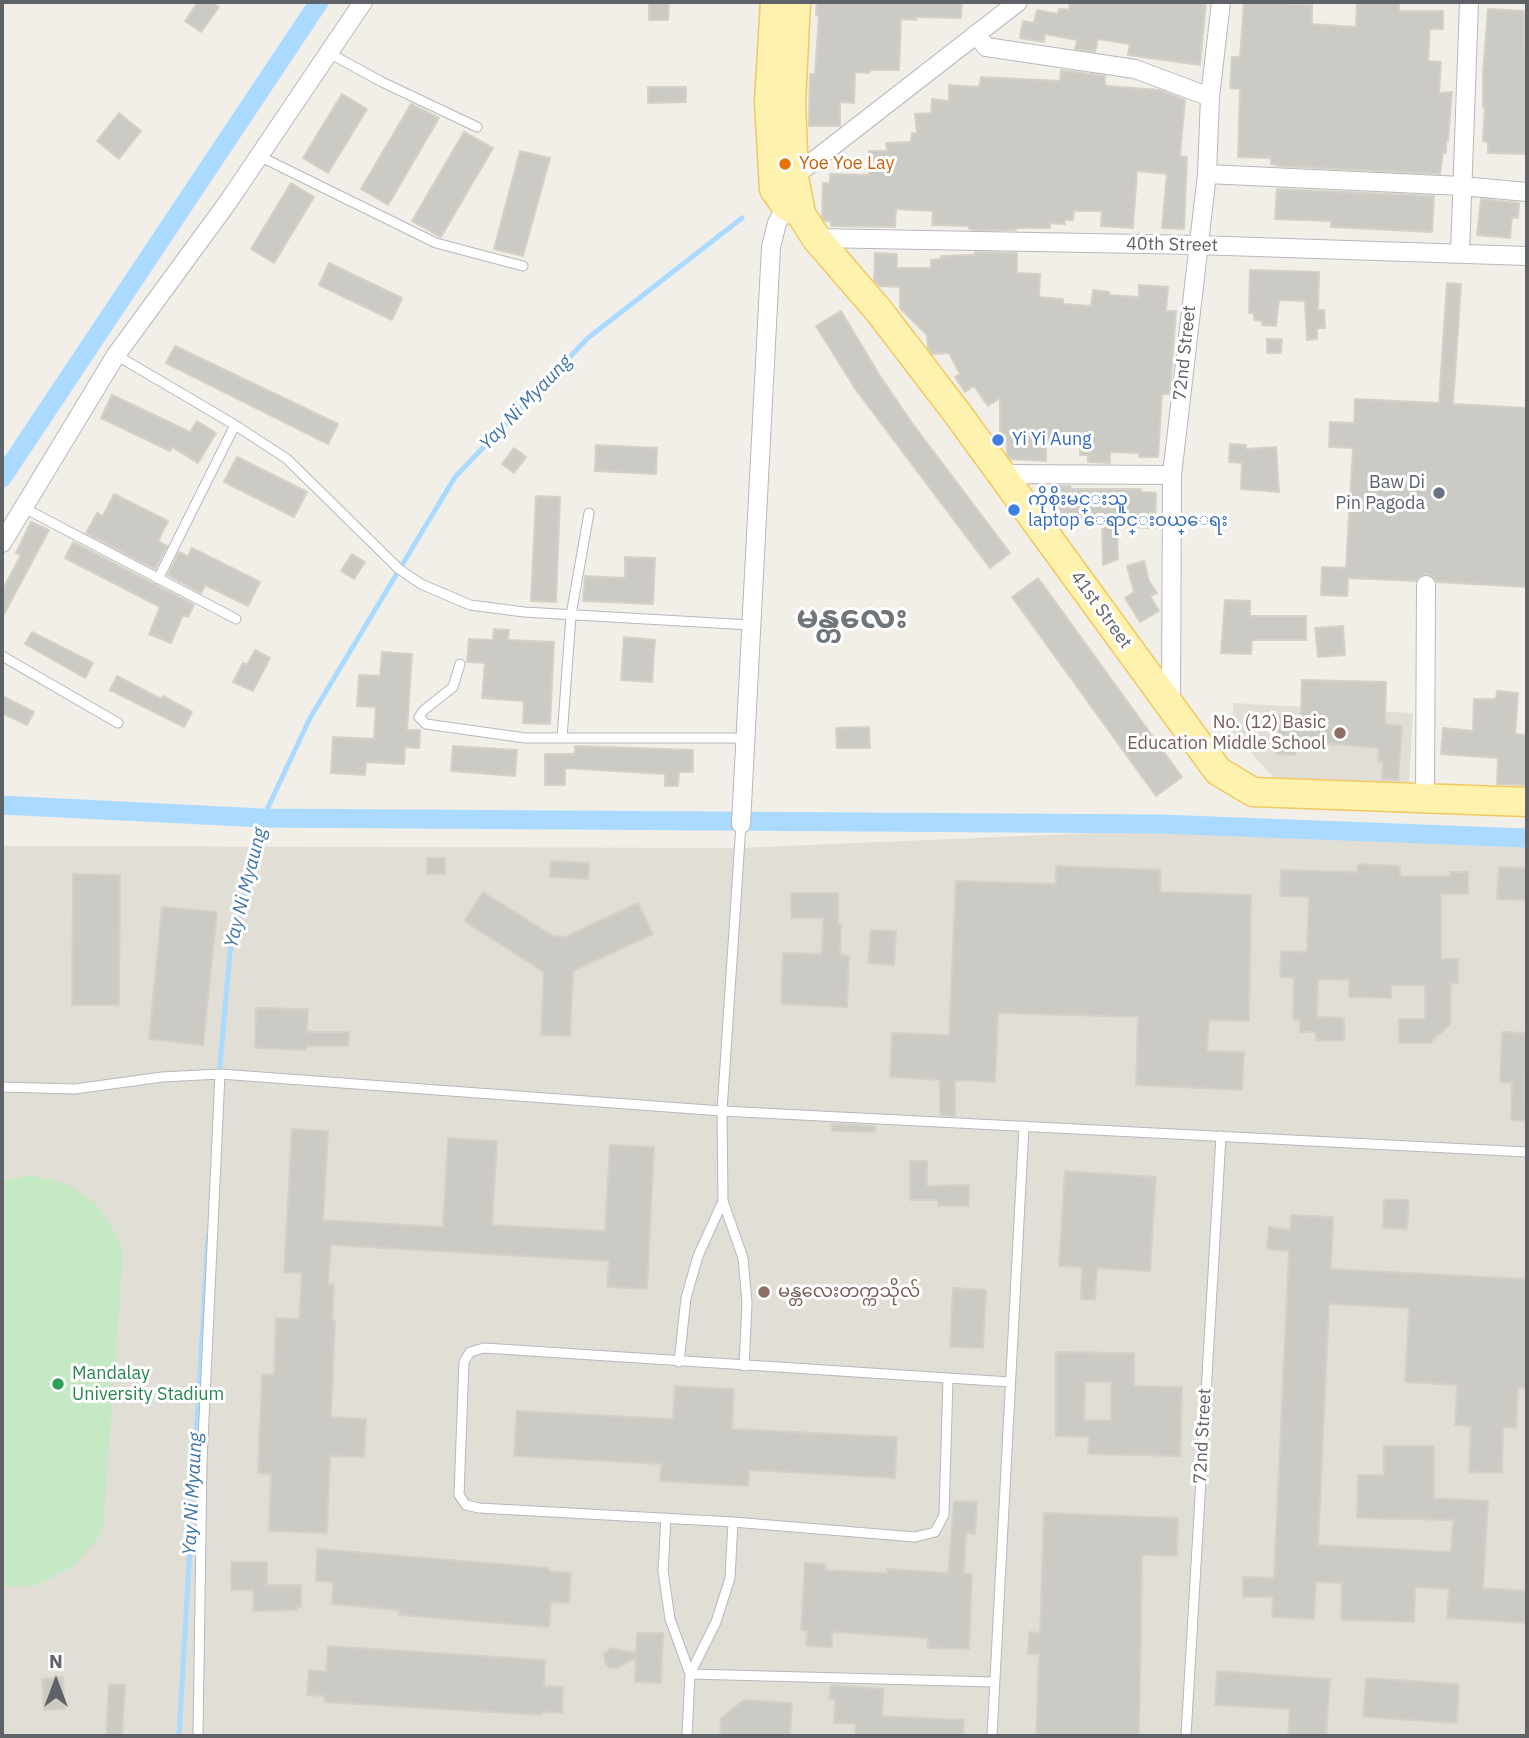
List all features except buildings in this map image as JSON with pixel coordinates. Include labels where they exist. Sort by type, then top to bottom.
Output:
[{"type":"main road","points":[[775,2],[780,102],[789,196]]},
{"type":"main road","points":[[780,102],[796,2]]},
{"type":"main road","name":"41st Street","points":[[789,196],[816,238],[879,311],[1002,474],[1218,771],[1253,792],[1527,802]]},
{"type":"street","points":[[2,543],[116,355],[220,213],[363,2]]},
{"type":"street","points":[[742,817],[771,247],[777,223],[789,196],[976,34],[1018,2]]},
{"type":"street","name":"72nd Street","points":[[1171,705],[1172,475],[1207,174],[1210,97],[1221,2]]},
{"type":"street","points":[[1460,252],[1469,2]]},
{"type":"street","points":[[976,34],[986,47],[1135,69],[1210,97]]},
{"type":"street","points":[[1207,174],[1462,186],[1527,192]]},
{"type":"street","name":"40th Street","points":[[816,238],[1197,245],[1527,256]]},
{"type":"street","points":[[1002,474],[1172,475]]},
{"type":"street","points":[[1425,798],[1426,585]]},
{"type":"lane","points":[[330,53],[382,82],[477,127]]},
{"type":"lane","points":[[259,156],[436,243],[523,266]]},
{"type":"lane","points":[[116,355],[287,459],[399,569],[421,584],[470,605],[524,612],[750,625]]},
{"type":"lane","points":[[158,579],[235,425]]},
{"type":"lane","points":[[24,508],[236,619]]},
{"type":"lane","points":[[562,738],[571,615],[589,513]]},
{"type":"lane","points":[[2,656],[118,723]]},
{"type":"lane","points":[[460,664],[453,687],[419,717],[426,724],[525,738],[745,738]]},
{"type":"lane","points":[[742,817],[722,1111],[723,1200],[743,1258],[747,1303],[744,1366]]},
{"type":"lane","points":[[198,1736],[202,1462],[220,1074]]},
{"type":"lane","points":[[2,1087],[75,1089],[162,1077],[220,1074],[722,1111],[1527,1152]]},
{"type":"lane","points":[[992,1736],[1024,1126]]},
{"type":"lane","name":"72nd Street","points":[[1186,1736],[1221,1136]]},
{"type":"lane","points":[[679,1362],[686,1298],[698,1256],[723,1200]]},
{"type":"lane","points":[[948,1378],[944,1515],[935,1532],[915,1537],[733,1522],[479,1508],[466,1505],[459,1495],[464,1362],[470,1352],[484,1348],[1010,1382]]},
{"type":"lane","points":[[666,1518],[663,1572],[668,1607],[690,1674],[687,1736]]},
{"type":"lane","points":[[690,1674],[716,1622],[730,1578],[733,1522]]},
{"type":"lane","points":[[690,1674],[994,1682]]},
{"type":"shaded area","points":[[1233,703],[1413,713],[1408,796],[1284,789],[1232,732]]},
{"type":"shaded area","name":"မန္တလေးတက္ကသိုလ်","points":[[1236,827],[1527,832],[1527,1736],[2,1736],[2,846],[739,848]]},
{"type":"green space","name":"Mandalay University Stadium","points":[[30,1176],[69,1185],[97,1205],[115,1232],[123,1252],[103,1528],[97,1540],[73,1566],[38,1585],[14,1587],[2,1586],[2,1180]]},
{"type":"waterway","points":[[2,478],[319,2]]},
{"type":"waterway","name":"Yay Ni Myaung","points":[[219,1076],[230,952],[263,818],[310,718],[455,477],[588,338],[742,218]]},
{"type":"waterway","points":[[2,805],[263,818],[1160,824],[1527,838]]},
{"type":"waterway","name":"Yay Ni Myaung","points":[[179,1736],[208,1236]]},
{"type":"place","name":"Yoe Yoe Lay","points":[[785,164]]},
{"type":"place","name":"Yi Yi Aung","points":[[998,440]]},
{"type":"place","name":"Baw Di Pin Pagoda","points":[[1439,493]]},
{"type":"place","name":"ကိုစိုးမင္းသူ laptop ေရာင္းဝယ္ေရး","points":[[1014,510]]},
{"type":"place","name":"No. (12) Basic Education Middle School","points":[[1340,733]]},
{"type":"place","name":"မန္တလေးတက္ကသိုလ်","points":[[764,1292]]},
{"type":"place","name":"Mandalay University Stadium","points":[[58,1384]]},
{"type":"district","name":"မန္တလေး","points":[[852,619]]}]
